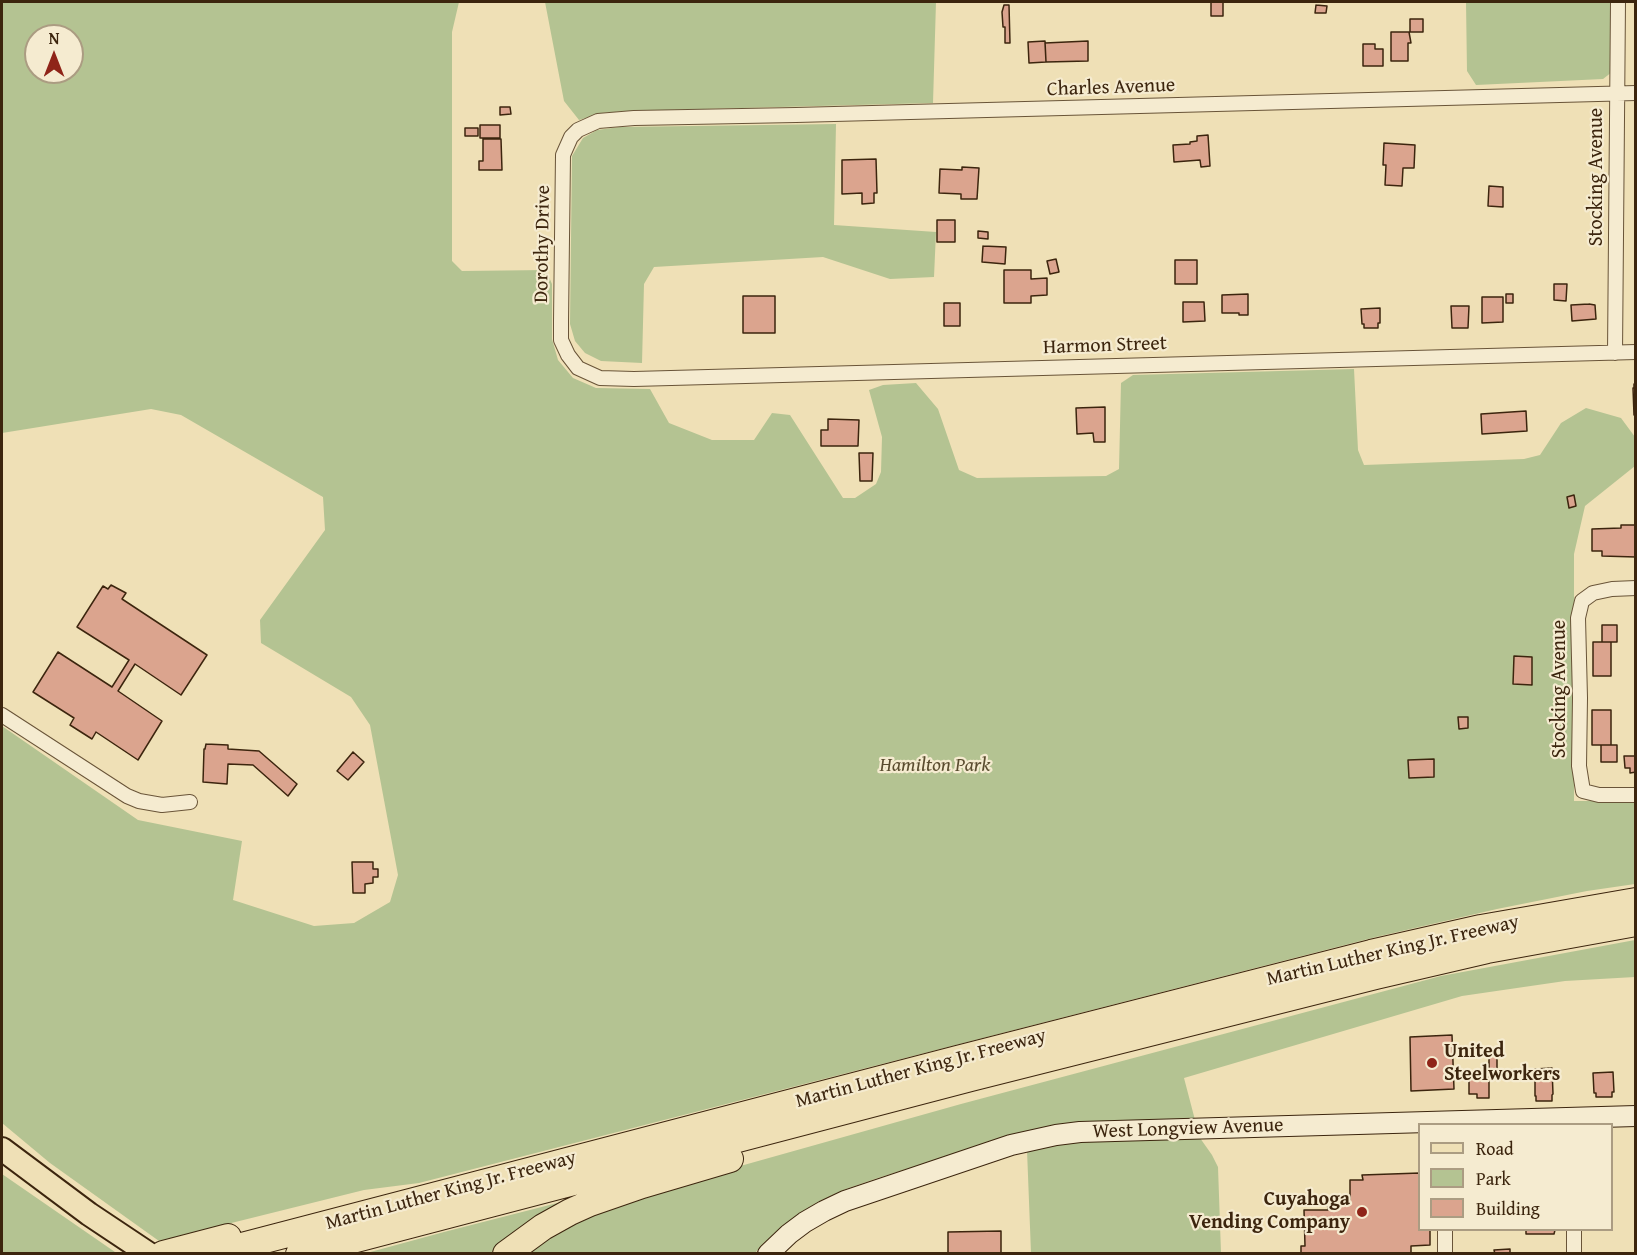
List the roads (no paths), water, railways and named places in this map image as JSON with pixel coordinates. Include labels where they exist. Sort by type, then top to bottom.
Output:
[{"type":"highway","name":"Martin Luther King Jr. Freeway","points":[[211,1254],[242,1240],[416,1201],[1371,953],[1546,915],[1635,901]]},
{"type":"highway","name":"Martin Luther King Jr. Freeway","points":[[299,1254],[971,1078],[1376,975],[1487,950],[1635,923]]},
{"type":"highway","points":[[506,1254],[543,1227],[570,1212],[642,1185],[1097,1059],[1248,1008]]},
{"type":"highway","points":[[162,1254],[242,1240]]},
{"type":"main road","points":[[2,1149],[88,1214],[149,1254]]},
{"type":"street","name":"Stocking Avenue","points":[[1615,353],[1618,2]]},
{"type":"street","name":"Charles Avenue","points":[[587,125],[598,121],[634,118],[1635,93]]},
{"type":"street","name":"Dorothy Drive","points":[[578,368],[568,355],[561,340],[563,155],[571,137],[587,125]]},
{"type":"street","name":"Harmon Street","points":[[578,368],[600,378],[634,379],[1635,352]]},
{"type":"street","name":"Stocking Avenue","points":[[1635,588],[1611,589],[1593,593],[1582,601],[1578,618],[1579,766],[1583,791],[1599,795],[1635,795]]},
{"type":"street","points":[[2,714],[127,796],[162,805],[190,802]]},
{"type":"street","name":"West Longview Avenue","points":[[1444,1123],[1573,1121],[1635,1116]]},
{"type":"street","name":"West Longview Avenue","points":[[768,1254],[805,1222],[845,1201],[1030,1139],[1080,1132],[1418,1124]]},
{"type":"street","points":[[1445,1231],[1445,1254]]},
{"type":"street","points":[[1574,1231],[1574,1254]]},
{"type":"place","name":"United Steelworkers","points":[[1432,1063]]},
{"type":"place","name":"Cuyahoga Vending Company","points":[[1362,1212]]},
{"type":"park label","name":"Hamilton Park","points":[[935,766]]}]
